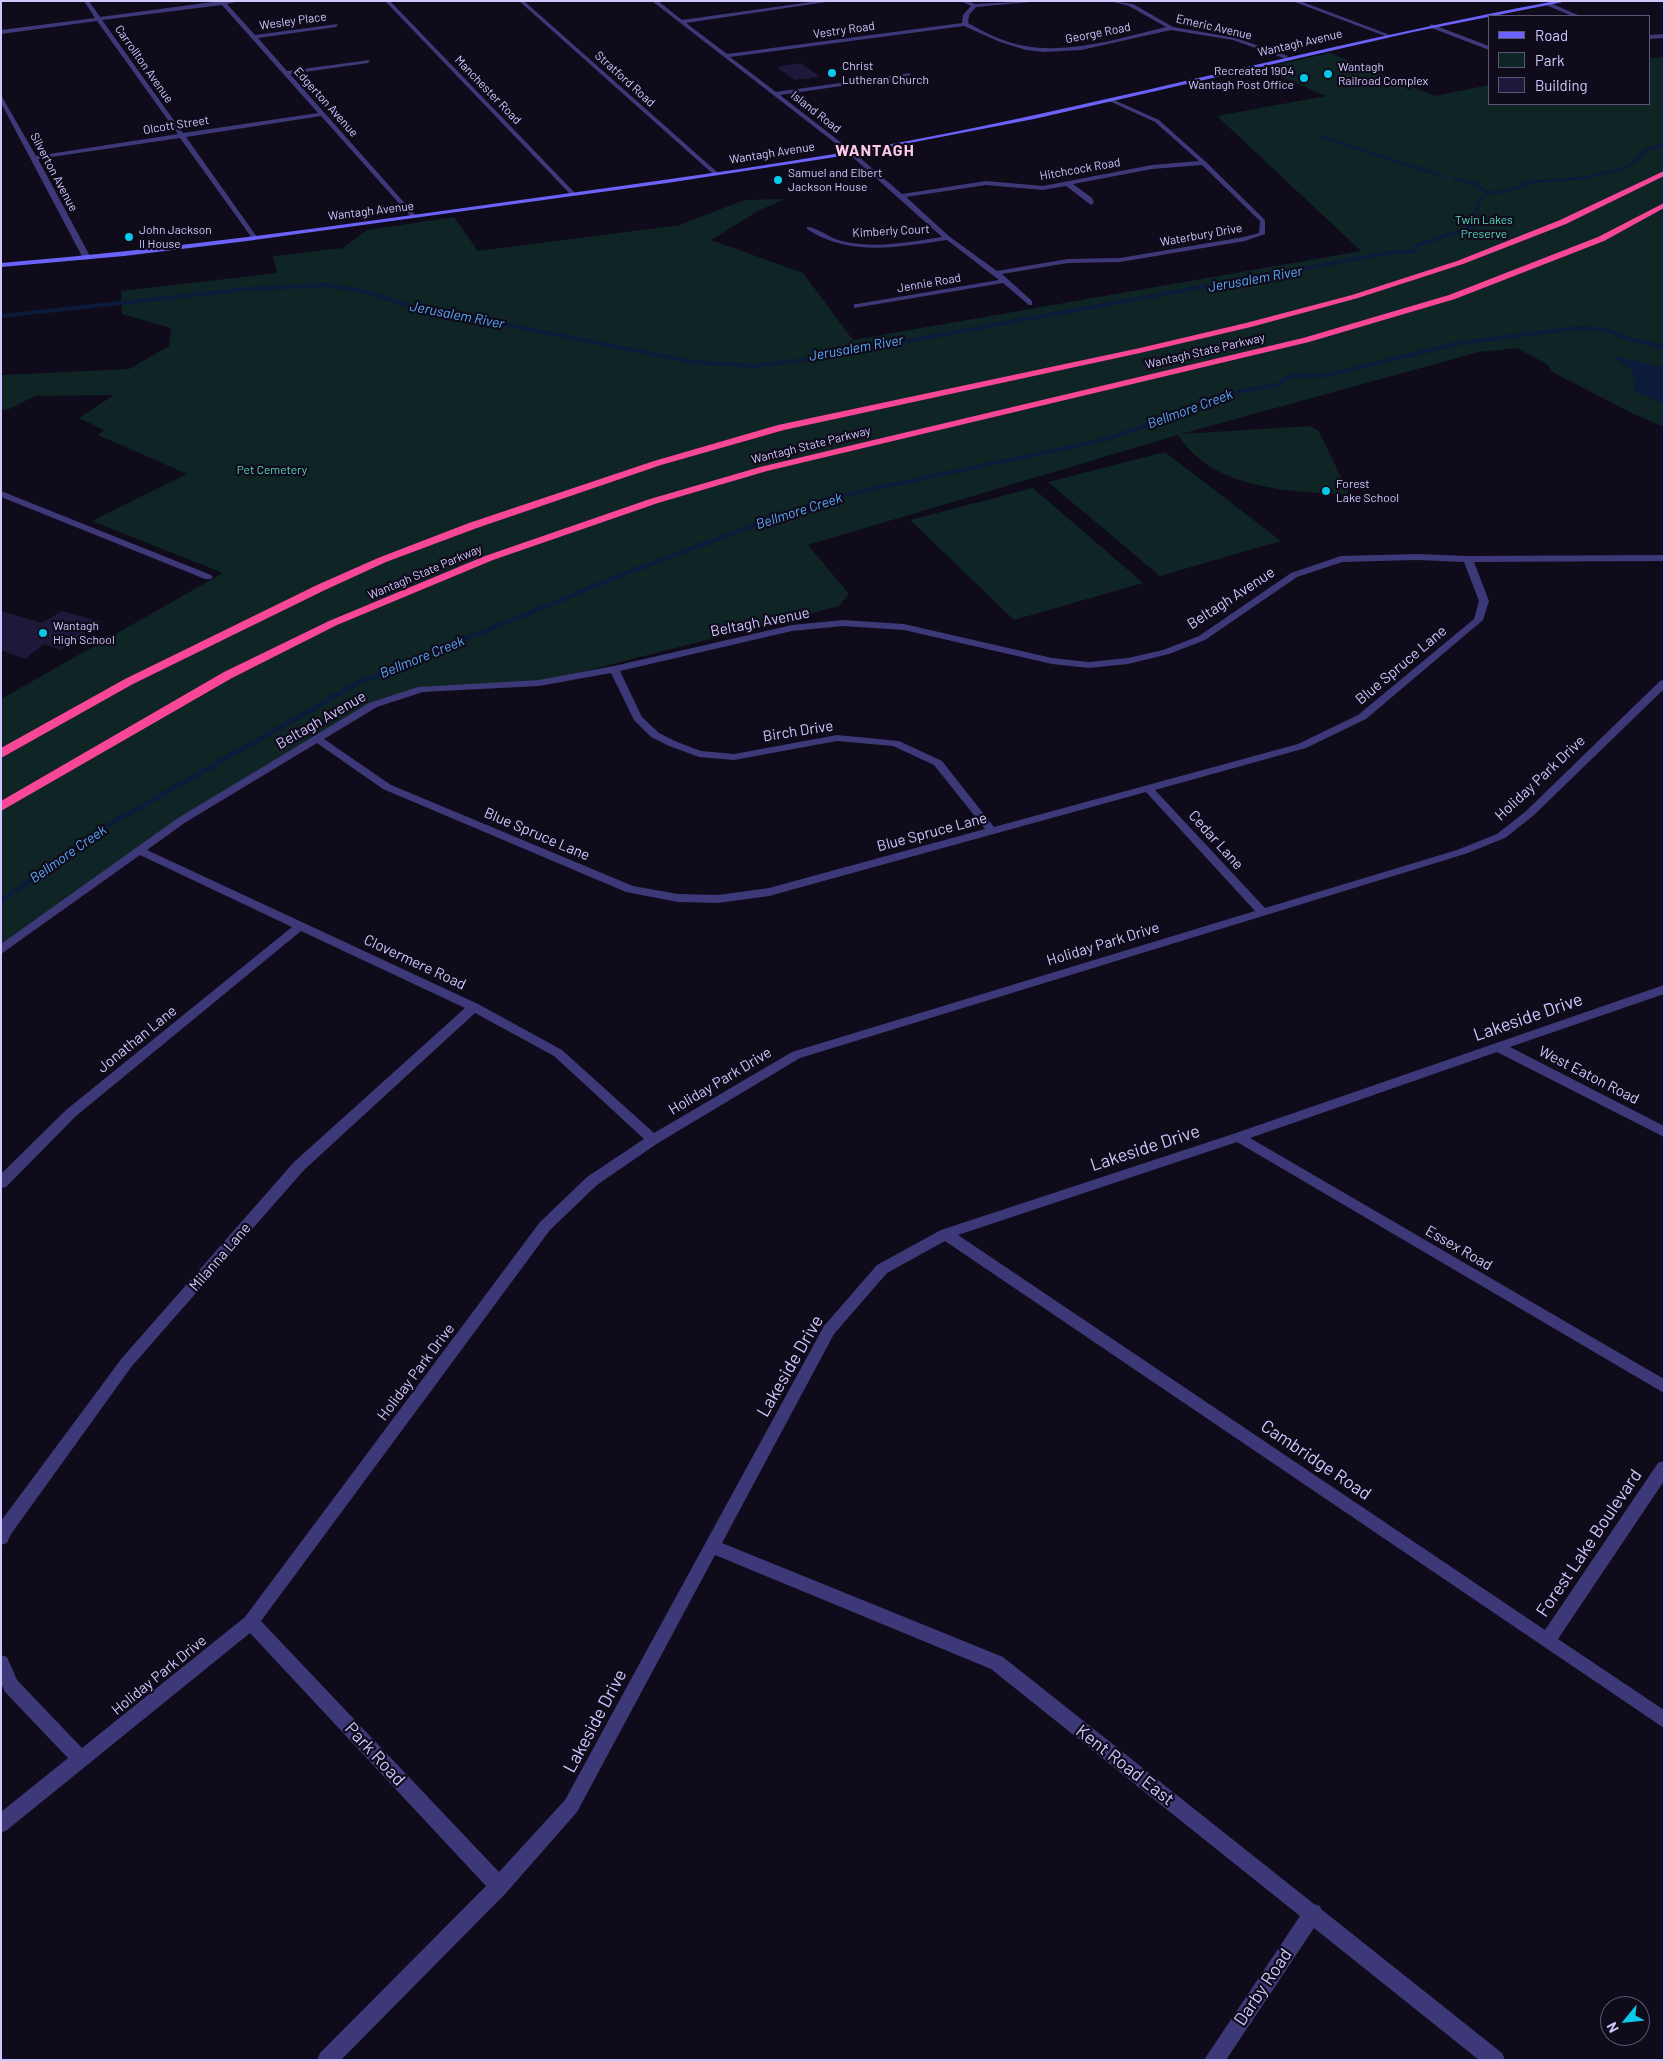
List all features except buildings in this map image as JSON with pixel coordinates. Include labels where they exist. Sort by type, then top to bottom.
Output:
[{"type":"highway","name":"Wantagh State Parkway","points":[[1,754],[202,645],[380,560],[473,526],[665,460],[808,421],[1182,343],[1312,310],[1460,264],[1604,205],[1664,173]]},
{"type":"highway","name":"Wantagh State Parkway","points":[[1,807],[70,765],[228,675],[333,623],[490,558],[654,500],[764,469],[1306,340],[1452,297],[1601,239],[1664,205]]},
{"type":"main road","name":"Wantagh Avenue","points":[[1490,15],[1566,1]]},
{"type":"main road","name":"Wantagh Avenue","points":[[1,265],[87,258],[414,216],[850,152],[958,133],[1110,100],[1387,35],[1488,15]]},
{"type":"street","name":"Carrollton Avenue","points":[[86,1],[254,237]]},
{"type":"street","points":[[1,32],[237,1]]},
{"type":"street","name":"Manchester Road","points":[[387,1],[573,194]]},
{"type":"street","name":"Stratford Road","points":[[521,1],[715,173]]},
{"type":"street","name":"Island Road","points":[[654,1],[850,152],[948,238],[996,273],[1029,303]]},
{"type":"street","points":[[681,22],[831,1]]},
{"type":"street","points":[[963,1],[974,6],[1039,1]]},
{"type":"street","name":"Emeric Avenue","points":[[1112,1],[1131,5],[1171,28],[1234,39],[1286,58]]},
{"type":"street","points":[[1294,1],[1387,35]]},
{"type":"street","name":"Edgerton Avenue","points":[[223,2],[414,216]]},
{"type":"street","points":[[1548,4],[1574,15]]},
{"type":"street","points":[[964,24],[966,15],[974,6]]},
{"type":"street","name":"George Road","points":[[964,24],[997,39],[1025,48],[1058,50],[1078,48],[1171,28]]},
{"type":"street","name":"Vestry Road","points":[[726,56],[964,24]]},
{"type":"street","name":"Wesley Place","points":[[254,37],[336,25]]},
{"type":"street","points":[[1431,26],[1488,48]]},
{"type":"street","points":[[1650,38],[1664,36]]},
{"type":"street","points":[[286,73],[368,61]]},
{"type":"street","points":[[776,94],[909,74]]},
{"type":"street","name":"Silverton Avenue","points":[[1,97],[87,258]]},
{"type":"street","name":"Waterbury Drive","points":[[996,273],[1068,261],[1120,260],[1245,239],[1262,234],[1263,222],[1204,163],[1157,121],[1110,100]]},
{"type":"street","name":"Olcott Street","points":[[34,158],[322,114]]},
{"type":"street","name":"Hitchcock Road","points":[[901,196],[976,184],[1035,188],[1068,184],[1152,167],[1204,163]]},
{"type":"street","points":[[1068,184],[1090,199],[1091,203]]},
{"type":"street","name":"Kimberly Court","points":[[808,228],[821,238],[848,244],[906,244],[948,238]]},
{"type":"street","name":"Jennie Road","points":[[857,306],[1005,281]]},
{"type":"street","points":[[1,494],[208,577]]},
{"type":"street","name":"Beltagh Avenue","points":[[1,950],[182,820],[373,705],[422,689],[539,683],[614,669],[792,628],[843,623],[904,627],[1052,661],[1089,665],[1128,661],[1166,652],[1202,638],[1294,574],[1328,562],[1372,557],[1468,559],[1664,558]]},
{"type":"street","name":"Blue Spruce Lane","points":[[316,738],[388,787],[419,802],[630,889],[678,898],[718,899],[769,892],[1302,746],[1362,717],[1478,620],[1484,600],[1468,559]]},
{"type":"street","name":"Birch Drive","points":[[614,669],[638,718],[655,735],[673,744],[699,754],[734,756],[837,738],[895,743],[938,763],[992,831]]},
{"type":"street","name":"Holiday Park Drive","points":[[1,1824],[251,1622],[545,1226],[592,1181],[653,1140],[796,1055],[1461,852],[1501,836],[1530,814],[1664,683]]},
{"type":"street","name":"Cedar Lane","points":[[1148,788],[1262,912]]},
{"type":"street","name":"Clovermere Road","points":[[140,851],[299,927],[474,1007],[558,1053],[653,1140]]},
{"type":"street","name":"Jonathan Lane","points":[[1,1182],[72,1113],[299,927]]},
{"type":"street","name":"Lakeside Drive","points":[[327,2060],[499,1886],[571,1806],[829,1330],[882,1269],[946,1234],[1238,1137],[1664,989]]},
{"type":"street","name":"Milanna Lane","points":[[1,1538],[5,1529],[127,1362],[299,1166],[474,1007]]},
{"type":"street","name":"West Eaton Road","points":[[1499,1047],[1664,1132]]},
{"type":"street","name":"Essex Road","points":[[1238,1137],[1664,1387]]},
{"type":"street","name":"Cambridge Road","points":[[946,1234],[1664,1720]]},
{"type":"street","name":"Forest Lake Boulevard","points":[[1547,1641],[1664,1468]]},
{"type":"street","name":"Kent Road East","points":[[711,1546],[997,1663],[1495,2060]]},
{"type":"street","name":"Park Road","points":[[251,1622],[499,1886]]},
{"type":"street","points":[[1,1663],[11,1686],[81,1759]]},
{"type":"street","name":"Darby Road","points":[[1214,2060],[1313,1913]]},
{"type":"green space","name":"Twin Lakes Preserve","points":[[1330,53],[1435,96],[1488,85],[1488,105],[1650,105],[1650,58],[1664,57],[1664,427],[1634,414],[1552,372],[1548,365],[1517,348],[1479,352],[1181,434],[1309,426],[1318,430],[1350,495],[1279,489],[1233,478],[1212,467],[1193,453],[1178,435],[808,545],[849,594],[839,606],[539,683],[422,689],[373,705],[182,820],[1,950],[1,699],[223,573],[92,521],[187,474],[98,435],[104,430],[79,418],[114,395],[35,396],[9,409],[1,410],[1,375],[129,369],[169,346],[171,328],[122,314],[121,291],[277,273],[273,256],[343,248],[367,230],[454,217],[478,251],[680,225],[744,200],[785,199],[760,210],[711,240],[803,273],[853,340],[1361,251],[1217,116],[1326,96],[1261,68]]},
{"type":"green space","points":[[1165,452],[1281,541],[1160,576],[1048,482]]},
{"type":"green space","points":[[1033,488],[1143,583],[1014,620],[910,520]]},
{"type":"water","points":[[1610,355],[1664,367],[1664,404],[1635,392],[1632,370]]},
{"type":"waterway","points":[[1322,137],[1443,176]]},
{"type":"waterway","name":"Jerusalem River","points":[[1488,193],[1506,191],[1530,182],[1583,178],[1626,168],[1647,150],[1664,145]]},
{"type":"waterway","points":[[1454,178],[1476,184],[1488,193]]},
{"type":"waterway","name":"Jerusalem River","points":[[1468,228],[1484,222],[1476,212],[1478,203],[1488,193]]},
{"type":"waterway","name":"Jerusalem River","points":[[1,316],[249,289],[325,285],[363,291],[403,304],[662,356],[695,362],[753,366],[803,360],[1388,253],[1415,251],[1418,245],[1472,227]]},
{"type":"waterway","name":"Bellmore Creek","points":[[756,525],[825,499],[1108,439],[1241,391],[1278,385],[1291,376],[1329,375],[1460,343],[1578,328],[1606,330],[1632,340],[1664,347]]},
{"type":"waterway","name":"Bellmore Creek","points":[[1,901],[114,822],[358,683],[624,574],[760,523]]},
{"type":"place","name":"Christ Lutheran Church","points":[[832,73]]},
{"type":"place","name":"Wantagh Railroad Complex","points":[[1328,74]]},
{"type":"place","name":"Recreated 1904 Wantagh Post Office","points":[[1304,78]]},
{"type":"place","name":"Samuel and Elbert Jackson House","points":[[778,180]]},
{"type":"place","name":"John Jackson II House","points":[[129,237]]},
{"type":"place","name":"Forest Lake School","points":[[1326,491]]},
{"type":"place","name":"Wantagh High School","points":[[43,633]]},
{"type":"district","name":"WANTAGH","points":[[875,151]]},
{"type":"park label","name":"Pet Cemetery","points":[[272,470]]}]
